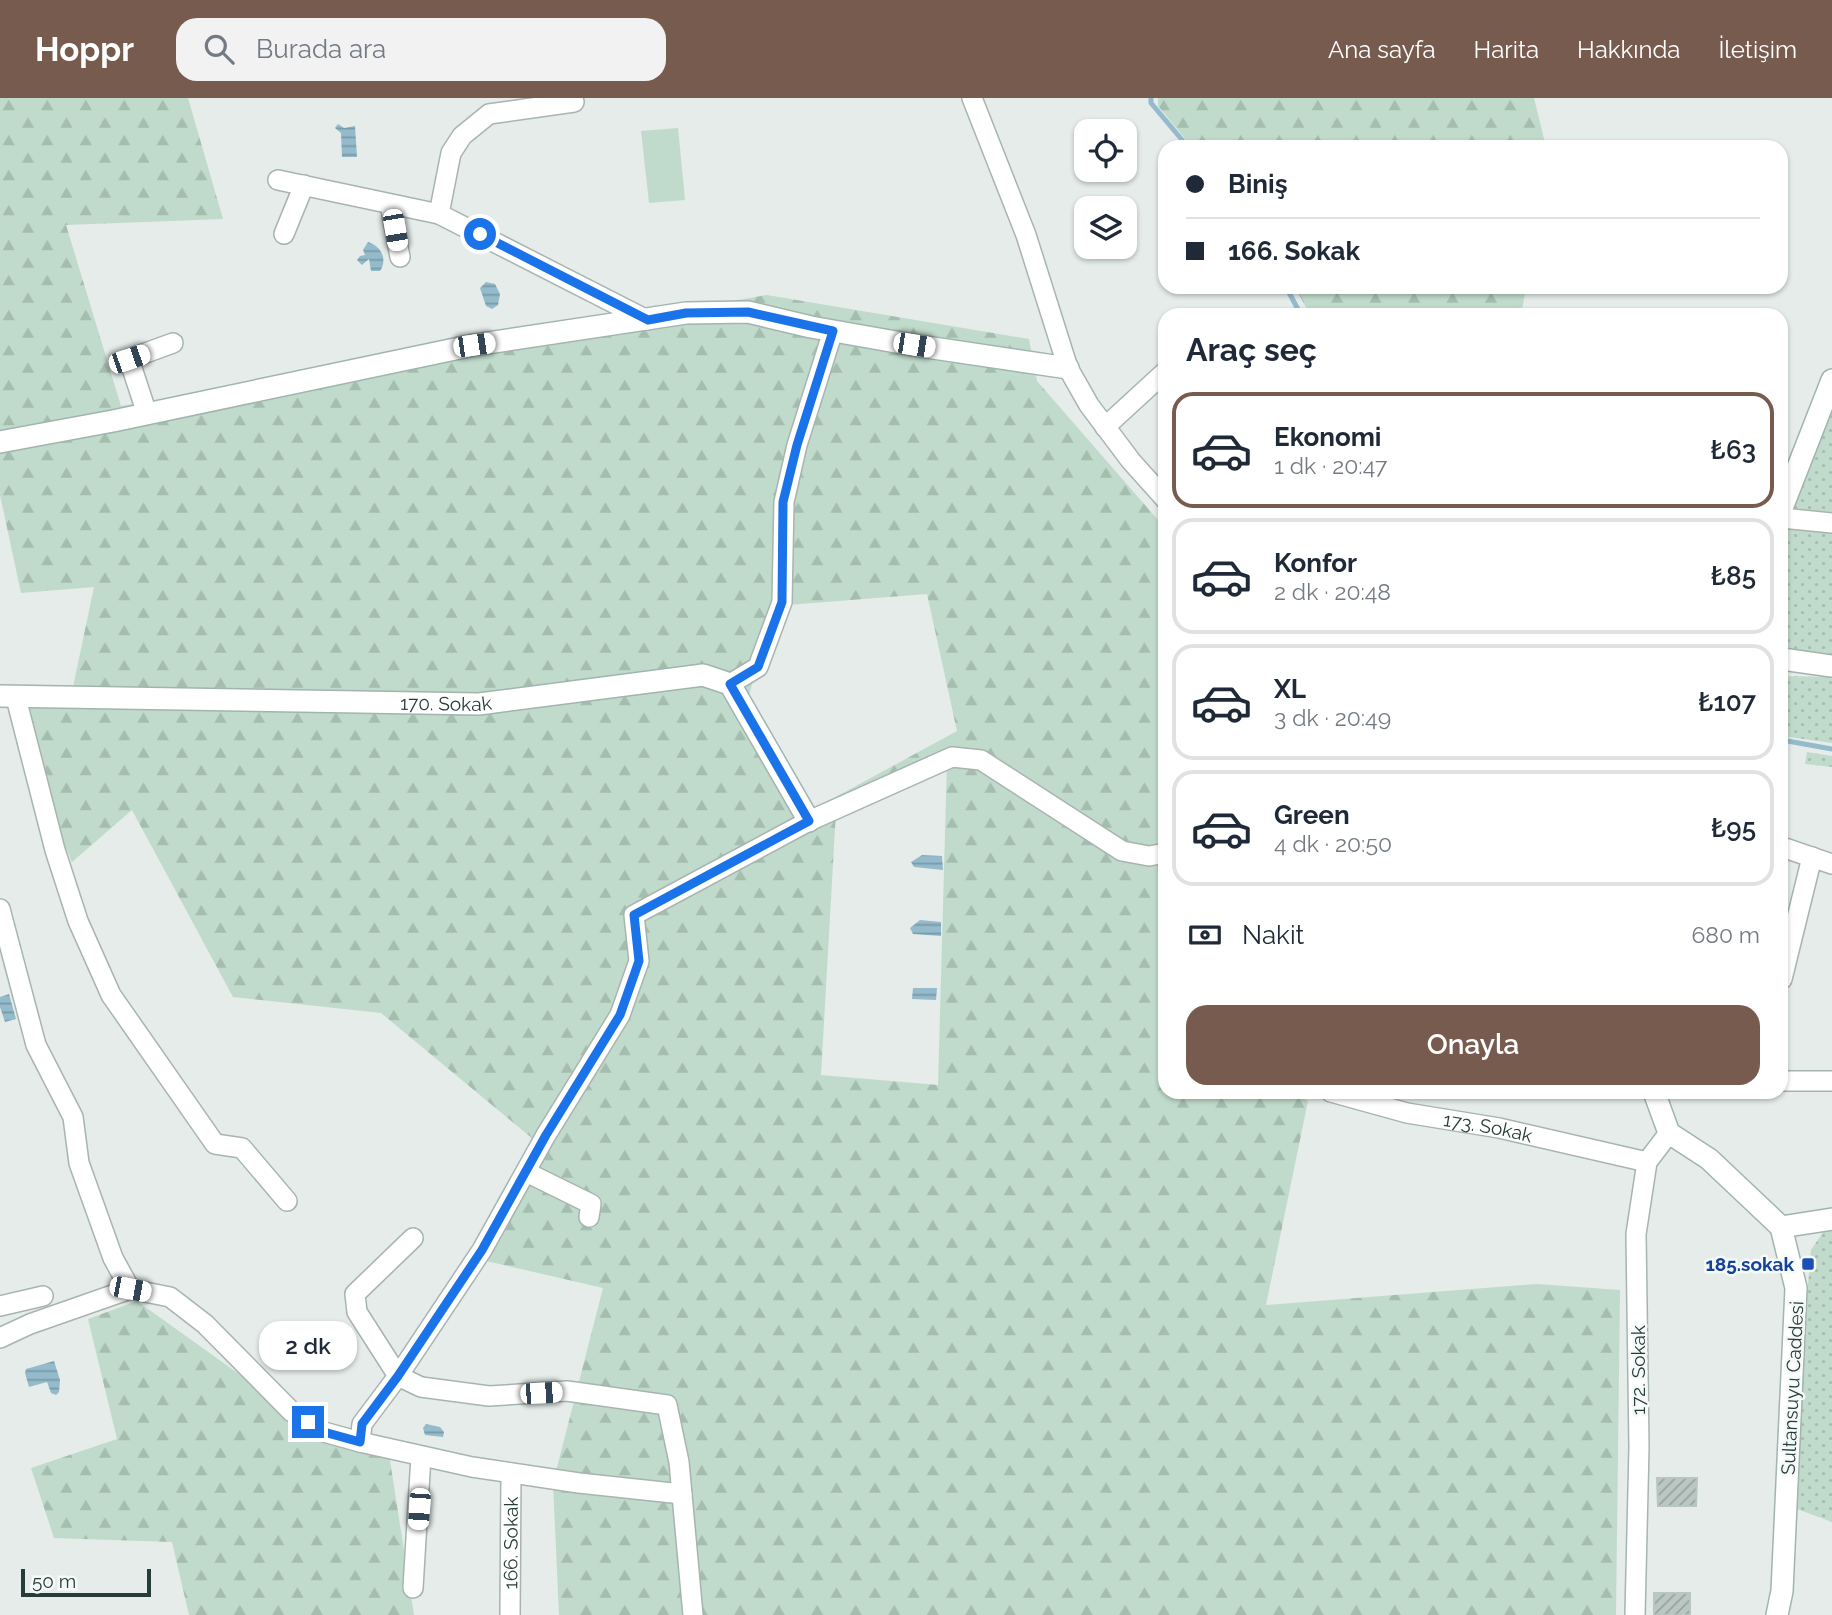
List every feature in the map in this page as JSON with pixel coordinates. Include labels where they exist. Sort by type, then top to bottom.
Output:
[{"type":"street","points":[[972,98],[1026,235],[1068,368],[1105,427],[1158,491]]},
{"type":"street","points":[[439,214],[451,153],[485,106],[573,102]]},
{"type":"street","points":[[278,180],[439,214],[648,320]]},
{"type":"street","points":[[284,234],[304,185]]},
{"type":"street","points":[[390,204],[400,257]]},
{"type":"street","points":[[0,442],[474,345],[686,313],[748,312],[833,331],[1068,368]]},
{"type":"street","points":[[809,821],[730,684],[758,667],[782,602],[783,502],[797,445],[833,331]]},
{"type":"street","points":[[147,414],[129,359],[173,344]]},
{"type":"street","points":[[1105,427],[1158,378]]},
{"type":"street","points":[[1788,493],[1832,380]]},
{"type":"street","points":[[1788,519],[1832,523]]},
{"type":"street","points":[[1788,660],[1832,666]]},
{"type":"street","name":"170. Sokak","points":[[8,697],[479,704],[703,675],[730,684]]},
{"type":"street","points":[[8,697],[78,921],[111,995],[215,1144],[242,1148],[287,1201]]},
{"type":"street","points":[[360,1442],[362,1424],[398,1376],[482,1250],[620,1015],[639,961],[634,915],[809,821],[952,757],[981,760],[1122,851],[1149,856],[1158,854]]},
{"type":"street","points":[[1788,849],[1832,864]]},
{"type":"street","points":[[1788,955],[1812,857]]},
{"type":"street","points":[[0,909],[36,1045],[73,1117],[79,1163],[113,1258],[130,1289]]},
{"type":"street","points":[[1788,1081],[1832,1080]]},
{"type":"street","name":"173. Sokak","points":[[1356,1099],[1407,1113],[1499,1128],[1647,1162]]},
{"type":"street","points":[[1657,1099],[1669,1133],[1709,1159],[1781,1227],[1832,1219]]},
{"type":"street","name":"172. Sokak","points":[[1635,1615],[1639,1447],[1636,1234],[1647,1162],[1669,1133]]},
{"type":"street","points":[[526,1172],[592,1204],[589,1217]]},
{"type":"street","name":"Sultansuyu Caddesi","points":[[1777,1615],[1782,1591],[1797,1289],[1781,1227]]},
{"type":"street","points":[[413,1238],[355,1294],[357,1312],[398,1376],[421,1387],[489,1396],[567,1391],[667,1405],[679,1462],[693,1615]]},
{"type":"street","points":[[0,1338],[30,1324],[130,1289],[170,1297],[205,1324],[292,1412],[324,1432],[421,1456],[511,1473],[682,1494]]},
{"type":"street","points":[[0,1306],[43,1296]]},
{"type":"street","points":[[413,1588],[421,1456]]},
{"type":"street","name":"166. Sokak","points":[[510,1615],[511,1473]]},
{"type":"green space","points":[[0,98],[188,98],[223,219],[66,225],[121,406],[767,295],[1029,339],[1037,381],[1158,520],[1158,1099],[1308,1101],[1266,1305],[1537,1284],[1620,1290],[1616,1615],[559,1615],[553,1483],[603,1288],[469,1257],[539,1144],[381,1013],[233,997],[132,810],[72,862],[8,710],[73,687],[94,587],[21,593],[0,495]],"holes":[[[927,594],[957,731],[810,811],[747,702],[775,606]],[[947,762],[938,1085],[821,1075],[836,811]]]},
{"type":"green space","points":[[1158,98],[1534,98],[1544,140],[1186,140],[1158,106]]},
{"type":"green space","points":[[678,128],[685,200],[649,203],[641,131]]},
{"type":"green space","points":[[1299,294],[1525,294],[1522,308],[1306,308]]},
{"type":"green space","points":[[1832,393],[1832,657],[1788,648],[1788,513]]},
{"type":"green space","points":[[1788,676],[1832,677],[1832,743],[1788,737]]},
{"type":"green space","points":[[1807,752],[1832,756],[1832,767],[1805,764]]},
{"type":"green space","points":[[1828,1225],[1832,1226],[1832,1522],[1789,1506],[1811,1250]]},
{"type":"green space","points":[[137,1301],[331,1440],[389,1454],[414,1615],[189,1615],[172,1542],[54,1538],[31,1468],[117,1439],[88,1319]]},
{"type":"water","points":[[338,124],[344,128],[355,126],[357,157],[342,157],[341,133],[335,128]]},
{"type":"water","points":[[368,242],[382,254],[380,271],[371,271],[369,259],[362,265],[357,260],[365,255],[363,250]]},
{"type":"water","points":[[486,282],[495,284],[500,294],[498,305],[492,309],[486,306],[480,288]]},
{"type":"water","points":[[922,855],[942,856],[943,870],[914,867],[911,862]]},
{"type":"water","points":[[920,920],[941,922],[941,936],[913,934],[910,928]]},
{"type":"water","points":[[913,988],[937,988],[936,1000],[912,999]]},
{"type":"water","points":[[9,994],[16,1019],[5,1022],[0,997]]},
{"type":"water","points":[[54,1361],[60,1380],[59,1392],[56,1395],[51,1393],[47,1382],[29,1387],[26,1369]]},
{"type":"water","points":[[426,1424],[440,1427],[444,1432],[443,1437],[425,1435],[423,1428]]},
{"type":"building","points":[[1657,1478],[1697,1478],[1696,1506],[1658,1506]]},
{"type":"building","points":[[1654,1593],[1690,1593],[1690,1615],[1654,1615]]},
{"type":"waterway","points":[[1151,98],[1151,103],[1182,140]]},
{"type":"waterway","points":[[1290,294],[1297,308]]},
{"type":"waterway","points":[[1788,741],[1832,749]]},
{"type":"place","name":"185.sokak","points":[[1808,1264]]},
{"type":"route","points":[[308,1422],[324,1432],[360,1442],[362,1424],[398,1376],[482,1250],[546,1135],[620,1015],[639,961],[634,915],[809,821],[730,684],[758,667],[782,602],[783,502],[797,445],[833,331],[748,312],[686,313],[648,320],[480,234]]}]
